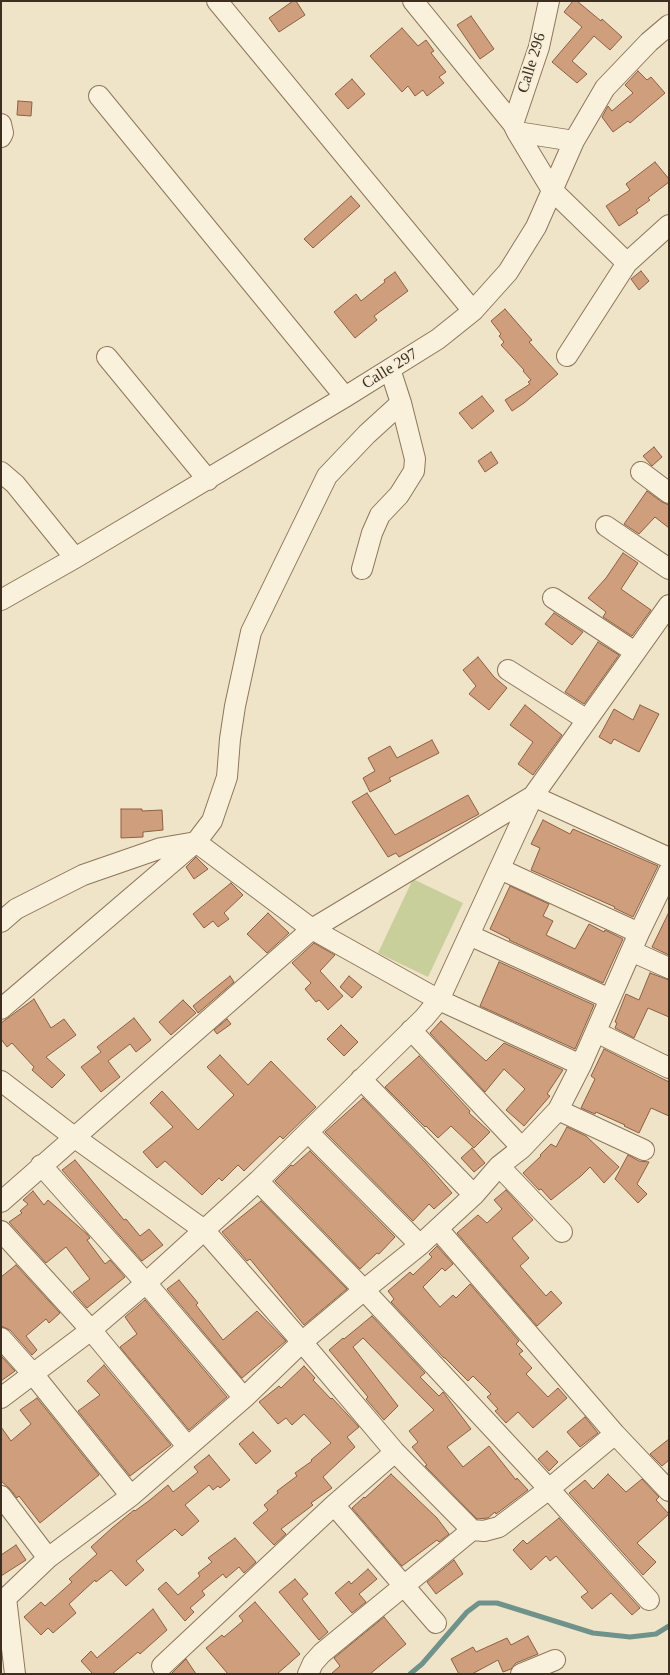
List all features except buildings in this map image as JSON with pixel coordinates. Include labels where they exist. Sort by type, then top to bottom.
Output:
[{"type":"street","points":[[217,1],[473,311]]},
{"type":"street","points":[[413,1],[515,128],[552,190],[627,263]]},
{"type":"street","name":"Calle 296","points":[[515,128],[539,47],[550,1]]},
{"type":"street","name":"Calle 297","points":[[1,600],[345,398],[438,339],[473,311],[508,272],[536,227],[574,140],[605,88],[649,42],[669,25]]},
{"type":"street","points":[[99,96],[345,398]]},
{"type":"street","points":[[1,124],[3,134],[1,137]]},
{"type":"street","points":[[515,128],[574,140]]},
{"type":"street","points":[[567,356],[627,263],[669,225]]},
{"type":"street","points":[[107,357],[208,480]]},
{"type":"street","points":[[362,569],[372,533],[380,516],[399,495],[414,471],[415,459],[390,369]]},
{"type":"street","points":[[1,1009],[196,842],[212,822],[227,777],[235,706],[251,632],[327,476],[367,434],[401,403]]},
{"type":"street","points":[[1,472],[15,484],[75,558]]},
{"type":"street","points":[[641,472],[669,493]]},
{"type":"street","points":[[606,526],[669,569]]},
{"type":"street","points":[[554,598],[635,652]]},
{"type":"street","points":[[1,1398],[91,1330],[146,1283],[258,1181],[424,1018],[438,1000],[533,796],[669,605]]},
{"type":"street","points":[[508,670],[587,720]]},
{"type":"street","points":[[533,796],[669,858]]},
{"type":"street","points":[[1,1202],[312,929],[533,796]]},
{"type":"street","points":[[1,922],[16,909],[83,875],[161,848],[196,842],[312,929],[438,1000],[581,1065]]},
{"type":"street","points":[[500,869],[639,933]]},
{"type":"street","points":[[15,1674],[6,1598],[48,1558],[131,1496],[244,1398],[302,1342],[420,1246],[474,1195],[499,1166],[522,1148],[558,1110],[581,1065],[639,933],[669,871]]},
{"type":"street","points":[[469,935],[610,999]]},
{"type":"street","points":[[631,951],[669,968]]},
{"type":"street","points":[[411,1030],[522,1148]]},
{"type":"street","points":[[596,1032],[669,1068]]},
{"type":"street","points":[[361,1079],[474,1195]]},
{"type":"street","points":[[3,1085],[204,1230],[395,1452],[472,1530],[484,1531],[499,1527],[549,1489],[615,1434]]},
{"type":"street","points":[[558,1110],[644,1150]]},
{"type":"street","points":[[308,1132],[420,1246]]},
{"type":"street","points":[[41,1165],[146,1283],[244,1398]]},
{"type":"street","points":[[499,1166],[562,1232]]},
{"type":"street","points":[[258,1181],[364,1290],[650,1600]]},
{"type":"street","points":[[438,1229],[615,1434],[669,1491]]},
{"type":"street","points":[[1,1231],[91,1330],[187,1446]]},
{"type":"street","points":[[1,1338],[33,1374],[131,1496]]},
{"type":"street","points":[[162,1666],[334,1505],[395,1452]]},
{"type":"street","points":[[1,1496],[48,1558]]},
{"type":"street","points":[[334,1505],[436,1623]]},
{"type":"street","points":[[308,1674],[322,1653],[472,1530]]},
{"type":"street","points":[[521,1674],[555,1660]]},
{"type":"green space","points":[[413,879],[463,903],[428,977],[378,953]]},
{"type":"waterway","points":[[410,1674],[422,1664],[467,1612],[479,1603],[497,1603],[593,1633],[630,1637],[656,1634],[669,1626]]}]
